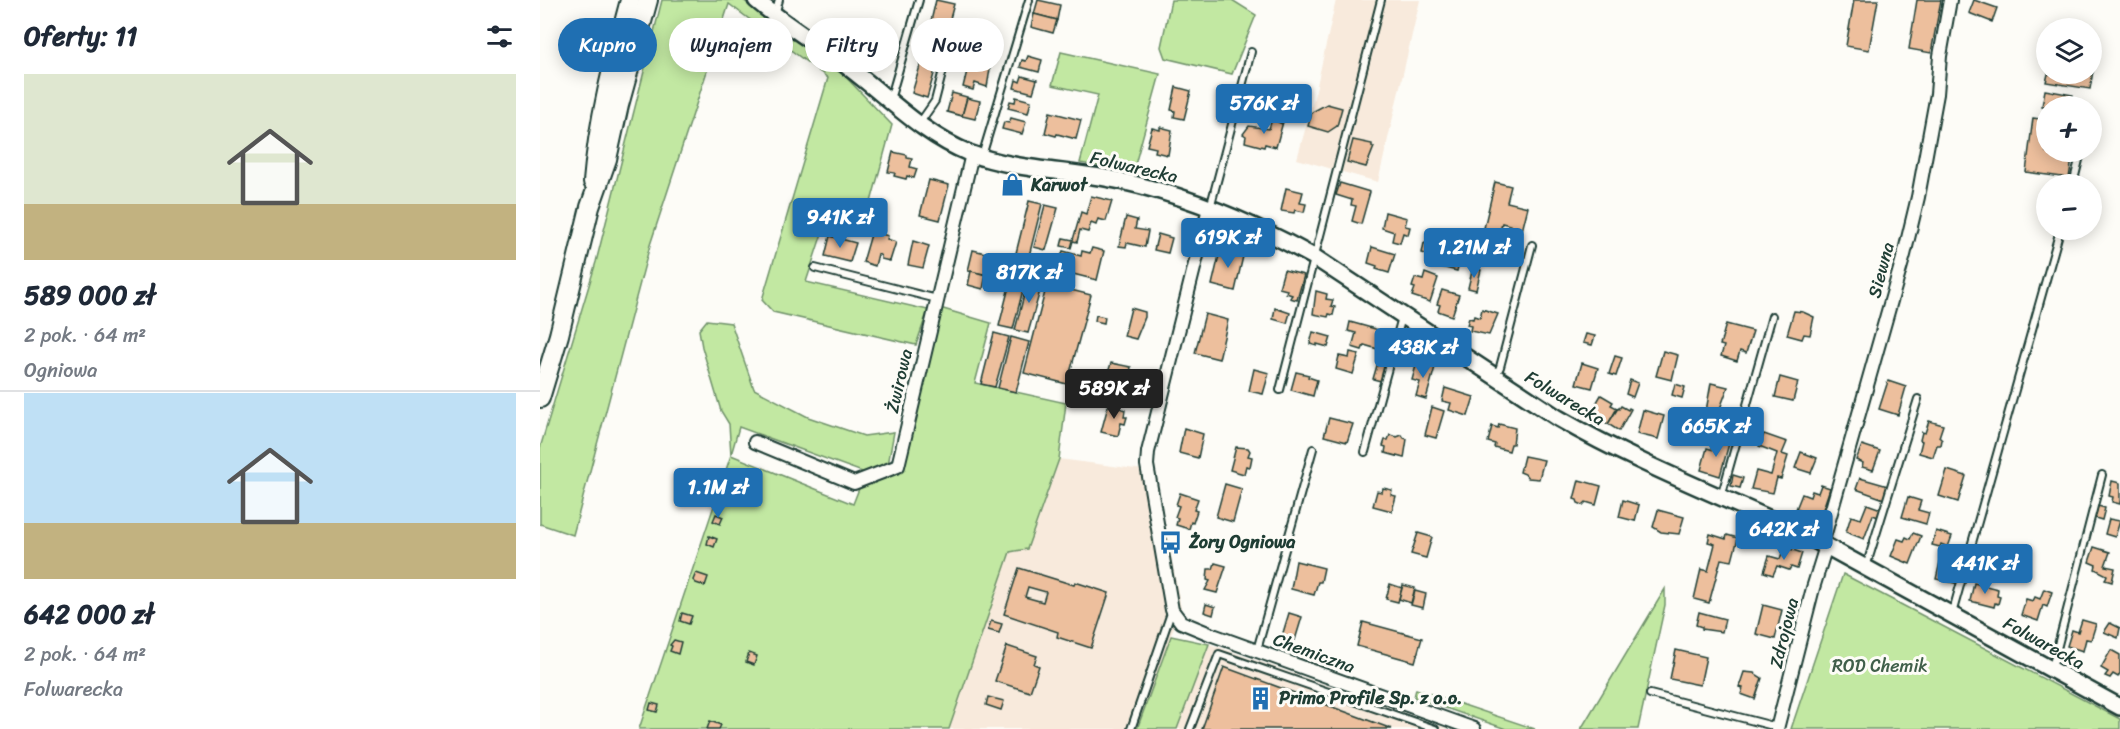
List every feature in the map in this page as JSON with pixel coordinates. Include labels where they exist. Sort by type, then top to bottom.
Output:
[{"type":"main road","points":[[590,207],[595,156],[609,77],[630,0]]},
{"type":"main road","points":[[540,398],[564,316],[590,207],[608,159],[619,105],[648,0]]},
{"type":"street","name":"Folwarecka","points":[[756,0],[777,8],[918,125],[946,143],[977,155],[1020,165],[1119,181],[1165,192],[1209,208],[1286,242],[1314,257],[1494,377],[1598,441],[1663,473],[1779,522],[2120,707]]},
{"type":"street","name":"Siewna","points":[[1824,545],[1907,244],[1937,94],[1940,56],[1950,0]]},
{"type":"street","name":"Żwirowa","points":[[754,442],[854,483],[898,466],[937,299],[977,155]]},
{"type":"street","points":[[1172,610],[1147,465],[1148,452],[1209,208]]},
{"type":"street","name":"Zdrojowa","points":[[1778,728],[1824,545]]},
{"type":"street","name":"Chemiczna","points":[[1172,610],[1181,622],[1210,634],[1474,729]]},
{"type":"lane","points":[[889,100],[919,0]]},
{"type":"lane","points":[[977,155],[1029,0]]},
{"type":"lane","points":[[1280,390],[1381,0]]},
{"type":"lane","points":[[1209,208],[1251,52]]},
{"type":"lane","points":[[918,125],[935,100],[942,72]]},
{"type":"lane","points":[[1952,615],[2057,240]]},
{"type":"lane","points":[[1494,377],[1500,367],[1532,245]]},
{"type":"lane","points":[[815,268],[937,299]]},
{"type":"lane","points":[[1365,452],[1402,315]]},
{"type":"lane","points":[[1721,498],[1772,316]]},
{"type":"lane","points":[[1866,568],[1918,399]]},
{"type":"lane","points":[[1257,651],[1313,449]]},
{"type":"lane","points":[[2052,669],[2102,475]]},
{"type":"lane","points":[[1131,729],[1172,610]]},
{"type":"lane","points":[[1190,729],[1224,639]]},
{"type":"lane","points":[[1219,654],[1435,729]]},
{"type":"lane","points":[[1650,694],[1778,728]]},
{"type":"shaded area","points":[[1336,0],[1420,0],[1378,182],[1297,159],[1315,94]]},
{"type":"shaded area","points":[[1059,459],[1151,471],[1156,478],[1181,608],[1137,729],[949,729],[1010,552],[1027,549]]},
{"type":"shaded area","points":[[1209,644],[1221,648],[1449,729],[1177,729]]},
{"type":"green space","points":[[662,0],[743,0],[768,18],[748,18],[729,4],[724,18],[669,18],[669,72],[707,72],[650,245],[573,535],[540,524],[540,448],[596,262],[644,72],[657,72],[657,20]]},
{"type":"green space","points":[[1171,0],[1232,0],[1256,15],[1232,74],[1165,58],[1161,47]]},
{"type":"green space","points":[[793,37],[805,46],[805,61],[793,52]]},
{"type":"green space","points":[[1061,52],[1160,74],[1133,172],[1080,163],[1098,95],[1052,85]]},
{"type":"green space","points":[[820,72],[841,72],[892,125],[868,213],[832,203],[806,282],[928,310],[916,345],[773,312],[762,300],[828,78]]},
{"type":"green space","points":[[940,308],[991,323],[975,383],[1066,403],[1059,459],[1027,549],[1010,552],[949,729],[639,729],[731,455],[853,504],[860,486],[903,471]]},
{"type":"green space","points":[[707,320],[731,323],[754,389],[808,417],[864,436],[894,432],[888,465],[865,473],[739,427],[731,455],[729,424],[721,411],[702,347],[699,330]]},
{"type":"green space","name":"ROD Chemik","points":[[1843,574],[2120,719],[2120,729],[1791,729]]},
{"type":"green space","points":[[1665,589],[1665,605],[1638,729],[1581,729]]},
{"type":"green space","points":[[1171,636],[1209,644],[1177,729],[1137,729]]},
{"type":"green space","points":[[1416,689],[1535,729],[1506,729],[1414,697]]},
{"type":"building","points":[[936,0],[954,4],[950,18],[932,18]]},
{"type":"building","points":[[1038,0],[1060,5],[1057,20],[1034,14]]},
{"type":"building","points":[[1854,0],[1878,0],[1869,50],[1846,46]]},
{"type":"building","points":[[1917,0],[1941,0],[1931,53],[1909,49]]},
{"type":"building","points":[[1974,0],[1997,8],[1992,22],[1969,13]]},
{"type":"building","points":[[1034,14],[1057,20],[1053,33],[1031,27]]},
{"type":"building","points":[[1028,56],[1042,60],[1039,72],[1020,67],[1022,60],[1026,61]]},
{"type":"building","points":[[918,72],[935,72],[927,98],[912,93]]},
{"type":"building","points":[[967,72],[990,72],[987,87],[975,83],[973,90],[963,87]]},
{"type":"building","points":[[1022,76],[1037,80],[1033,93],[1014,88],[1016,80],[1020,82]]},
{"type":"building","points":[[2059,84],[2091,84],[2090,89]]},
{"type":"building","points":[[1176,87],[1191,91],[1184,119],[1174,117],[1175,111],[1171,110]]},
{"type":"building","points":[[2045,90],[2073,95],[2073,96],[2044,96]]},
{"type":"building","points":[[952,93],[967,97],[962,116],[947,112]]},
{"type":"building","points":[[1016,97],[1031,101],[1028,113],[1008,108],[1010,101],[1015,102]]},
{"type":"building","points":[[967,98],[980,101],[975,119],[962,116]]},
{"type":"building","points":[[1327,104],[1342,108],[1337,126],[1328,132],[1308,126],[1312,112]]},
{"type":"building","points":[[1050,112],[1081,120],[1076,139],[1045,133]]},
{"type":"building","points":[[1011,118],[1026,122],[1022,134],[1002,129],[1004,122],[1009,123]]},
{"type":"building","points":[[2033,118],[2036,118],[2036,162],[2071,162],[2070,174],[2026,172]]},
{"type":"building","points":[[1272,119],[1282,124],[1283,122],[1276,147],[1265,144],[1264,147],[1245,142],[1246,136],[1243,134],[1249,126],[1269,129]]},
{"type":"building","points":[[1160,127],[1172,130],[1168,155],[1155,152],[1156,148],[1147,146],[1152,128],[1160,130]]},
{"type":"building","points":[[1353,140],[1372,144],[1374,147],[1366,167],[1347,162]]},
{"type":"building","points":[[893,152],[907,155],[907,158],[912,159],[910,167],[917,169],[914,178],[907,176],[906,179],[888,172]]},
{"type":"building","points":[[929,180],[949,185],[940,220],[920,215]]},
{"type":"building","name":"Karwot","points":[[1006,180],[1020,182],[1019,190],[1005,189]]},
{"type":"building","points":[[1495,182],[1511,186],[1507,202],[1528,207],[1522,231],[1511,229],[1510,225],[1502,223],[1500,232],[1484,228]]},
{"type":"building","points":[[1340,183],[1370,192],[1361,224],[1352,221],[1356,206],[1351,205],[1352,200],[1336,195]]},
{"type":"building","points":[[1286,188],[1303,192],[1300,203],[1306,204],[1304,212],[1281,211]]},
{"type":"building","points":[[1091,196],[1112,201],[1106,221],[1098,219],[1096,225],[1091,223],[1088,232],[1080,230],[1077,242],[1073,241],[1071,248],[1061,246],[1063,238],[1073,240],[1081,212],[1086,214]]},
{"type":"building","points":[[1029,201],[1042,204],[1029,256],[1016,253]]},
{"type":"building","points":[[1045,205],[1058,208],[1046,250],[1034,247]]},
{"type":"building","points":[[1385,212],[1407,218],[1405,226],[1410,227],[1408,235],[1403,233],[1400,243],[1392,241],[1394,232],[1382,228]]},
{"type":"building","points":[[1126,217],[1137,220],[1135,229],[1148,231],[1145,247],[1127,243],[1126,247],[1119,246]]},
{"type":"building","points":[[872,231],[888,236],[887,239],[896,242],[890,261],[881,259],[878,254],[875,266],[863,262]]},
{"type":"building","points":[[1158,234],[1172,238],[1168,253],[1154,250]]},
{"type":"building","points":[[830,236],[856,243],[850,262],[825,256]]},
{"type":"building","points":[[913,241],[929,246],[923,268],[908,265]]},
{"type":"building","points":[[1424,243],[1446,250],[1445,254],[1460,258],[1457,271],[1441,267],[1443,259],[1422,253]]},
{"type":"building","points":[[1221,247],[1244,252],[1235,291],[1212,285]]},
{"type":"building","points":[[1372,247],[1395,254],[1389,273],[1376,269],[1377,266],[1368,263]]},
{"type":"building","points":[[1092,248],[1104,251],[1097,280],[1057,270],[1063,251],[1081,256],[1082,251],[1090,253]]},
{"type":"building","points":[[973,250],[994,255],[989,275],[968,271]]},
{"type":"building","points":[[1473,267],[1481,270],[1476,290],[1468,288]]},
{"type":"building","points":[[1284,270],[1304,275],[1297,300],[1290,298],[1292,295],[1286,293],[1287,290],[1279,288]]},
{"type":"building","points":[[971,271],[986,275],[983,289],[968,285]]},
{"type":"building","points":[[1013,271],[1027,274],[1013,329],[999,326]]},
{"type":"building","points":[[1425,273],[1438,278],[1430,302],[1412,296],[1415,278],[1423,280]]},
{"type":"building","points":[[1029,276],[1043,280],[1028,333],[1015,330]]},
{"type":"building","points":[[1047,284],[1091,295],[1067,384],[1024,373]]},
{"type":"building","points":[[1442,290],[1459,295],[1452,316],[1438,311],[1440,305],[1437,304]]},
{"type":"building","points":[[1316,291],[1327,294],[1326,299],[1333,300],[1331,306],[1335,307],[1333,315],[1329,314],[1328,317],[1313,314]]},
{"type":"building","points":[[1131,308],[1145,312],[1136,339],[1124,336]]},
{"type":"building","points":[[1275,308],[1290,313],[1287,323],[1273,319]]},
{"type":"building","points":[[1482,309],[1498,314],[1489,335],[1470,331],[1471,326],[1467,325],[1469,318],[1473,319],[1474,316],[1480,318]]},
{"type":"building","points":[[1794,311],[1814,317],[1810,335],[1804,334],[1802,339],[1787,335]]},
{"type":"building","points":[[1205,314],[1228,320],[1219,359],[1195,353]]},
{"type":"building","points":[[1096,315],[1105,317],[1104,323],[1095,321]]},
{"type":"building","points":[[1350,322],[1386,332],[1381,350],[1364,345],[1362,350],[1352,347],[1356,333],[1348,331]]},
{"type":"building","points":[[1726,324],[1753,331],[1746,353],[1740,351],[1737,361],[1721,356],[1724,346],[1720,345]]},
{"type":"building","points":[[1313,332],[1331,337],[1328,347],[1310,344]]},
{"type":"building","points":[[994,333],[1009,337],[995,387],[981,384]]},
{"type":"building","points":[[1586,334],[1595,336],[1592,345],[1583,343]]},
{"type":"building","points":[[1011,337],[1029,342],[1016,392],[998,388]]},
{"type":"building","points":[[1663,351],[1678,355],[1672,380],[1656,376]]},
{"type":"building","points":[[1350,352],[1359,354],[1353,374],[1336,369],[1339,356],[1349,358]]},
{"type":"building","points":[[1615,356],[1622,358],[1616,376],[1609,374]]},
{"type":"building","points":[[1378,362],[1386,364],[1381,381],[1373,379]]},
{"type":"building","points":[[1417,362],[1435,367],[1426,399],[1416,396],[1420,382],[1412,380]]},
{"type":"building","points":[[1111,363],[1131,367],[1128,388],[1103,382]]},
{"type":"building","points":[[1582,363],[1598,368],[1592,388],[1576,384]]},
{"type":"building","points":[[1254,369],[1269,373],[1263,394],[1249,391]]},
{"type":"building","points":[[1296,372],[1309,375],[1308,377],[1317,380],[1313,396],[1291,390]]},
{"type":"building","points":[[1780,377],[1798,382],[1793,401],[1775,397]]},
{"type":"building","points":[[1630,380],[1638,383],[1633,397],[1626,394]]},
{"type":"building","points":[[1888,381],[1906,387],[1898,415],[1879,409]]},
{"type":"building","points":[[1711,383],[1728,387],[1718,414],[1706,411]]},
{"type":"building","points":[[1675,384],[1685,387],[1682,398],[1672,395]]},
{"type":"building","points":[[1445,388],[1474,397],[1468,416],[1449,410],[1451,403],[1442,401]]},
{"type":"building","points":[[1601,395],[1613,402],[1611,405],[1617,408],[1608,424],[1590,414]]},
{"type":"building","points":[[1112,405],[1125,410],[1124,417],[1127,417],[1125,424],[1121,423],[1118,436],[1101,432],[1108,406]]},
{"type":"building","points":[[1621,406],[1628,410],[1631,409],[1619,431],[1608,424]]},
{"type":"building","points":[[1432,407],[1444,411],[1436,438],[1425,435]]},
{"type":"building","points":[[1643,410],[1664,416],[1658,439],[1637,434]]},
{"type":"building","points":[[1329,418],[1353,424],[1347,442],[1324,436]]},
{"type":"building","points":[[1929,421],[1943,425],[1939,437],[1942,440],[1941,445],[1937,445],[1933,457],[1919,453],[1922,432],[1925,433]]},
{"type":"building","points":[[1499,424],[1515,428],[1513,444],[1509,451],[1494,447],[1495,444],[1488,442],[1492,426],[1498,428]]},
{"type":"building","points":[[1184,428],[1203,434],[1198,458],[1179,453]]},
{"type":"building","points":[[1764,434],[1787,442],[1782,454],[1788,456],[1781,479],[1777,478],[1773,493],[1751,489],[1756,471],[1771,475],[1777,453],[1759,446]]},
{"type":"building","points":[[1390,435],[1397,437],[1402,435],[1407,439],[1404,458],[1385,453],[1386,447],[1383,446]]},
{"type":"building","points":[[1721,437],[1730,440],[1720,476],[1701,470],[1707,448],[1717,451]]},
{"type":"building","points":[[1862,445],[1880,451],[1873,470],[1862,467],[1863,463],[1856,460]]},
{"type":"building","points":[[1236,447],[1248,448],[1250,451],[1248,456],[1252,457],[1250,467],[1246,466],[1244,474],[1230,470]]},
{"type":"building","points":[[1801,452],[1817,458],[1811,473],[1795,468]]},
{"type":"building","points":[[1524,456],[1544,460],[1539,479],[1528,478],[1520,472]]},
{"type":"building","points":[[1947,470],[1966,476],[1958,502],[1939,496]]},
{"type":"building","points":[[1733,475],[1743,478],[1740,488],[1731,486]]},
{"type":"building","points":[[1860,478],[1888,486],[1884,499],[1856,489]]},
{"type":"building","points":[[1579,480],[1601,486],[1596,505],[1586,502],[1583,505],[1574,499]]},
{"type":"building","points":[[2112,481],[2120,483],[2120,504],[2112,502],[2113,497],[2109,496]]},
{"type":"building","points":[[1225,484],[1242,489],[1233,522],[1216,517]]},
{"type":"building","points":[[1821,485],[1830,488],[1820,518],[1796,509],[1802,494],[1810,497],[1812,491],[1818,493]]},
{"type":"building","points":[[1383,488],[1392,490],[1391,495],[1396,496],[1392,511],[1373,506],[1377,491],[1382,492]]},
{"type":"building","points":[[1180,493],[1198,499],[1194,510],[1197,511],[1189,529],[1176,525],[1178,518],[1175,517],[1179,506],[1176,505]]},
{"type":"building","points":[[1908,497],[1921,501],[1918,510],[1929,513],[1926,524],[1902,517]]},
{"type":"building","points":[[1623,500],[1639,505],[1635,521],[1619,517]]},
{"type":"building","points":[[1867,504],[1881,509],[1878,517],[1873,515],[1864,539],[1846,532],[1851,516],[1861,519]]},
{"type":"building","points":[[2098,506],[2105,508],[2102,520],[2095,518]]},
{"type":"building","points":[[1658,510],[1684,517],[1679,534],[1661,532],[1653,527]]},
{"type":"building","points":[[716,514],[723,517],[720,524],[713,521]]},
{"type":"building","points":[[2109,519],[2120,521],[2115,537],[2105,534]]},
{"type":"building","points":[[1936,531],[1952,536],[1948,547],[1941,544],[1940,547],[1932,545]]},
{"type":"building","points":[[1418,533],[1432,537],[1426,558],[1411,554]]},
{"type":"building","points":[[1913,533],[1921,536],[1910,564],[1891,556],[1898,539],[1904,541],[1906,537],[1910,539]]},
{"type":"building","points":[[1710,534],[1726,539],[1727,535],[1738,538],[1732,561],[1721,559],[1709,603],[1694,599],[1701,569],[1708,571],[1715,544],[1708,542]]},
{"type":"building","points":[[709,536],[717,539],[714,547],[707,544]]},
{"type":"building","points":[[1784,547],[1802,553],[1797,569],[1791,567],[1789,570],[1777,566],[1773,575],[1764,572],[1769,556],[1780,559]]},
{"type":"building","points":[[2094,547],[2110,552],[2105,566],[2115,568],[2112,582],[2105,580],[2107,575],[2095,569],[2096,565],[2089,562]]},
{"type":"building","points":[[1982,555],[2002,559],[2000,568],[1980,564]]},
{"type":"building","points":[[1949,558],[1960,561],[1955,583],[1936,579],[1940,562],[1948,563]]},
{"type":"building","points":[[1296,561],[1324,568],[1321,582],[1318,582],[1314,595],[1291,589]]},
{"type":"building","points":[[1215,563],[1226,566],[1217,593],[1205,590],[1210,581],[1207,580],[1208,569],[1213,569]]},
{"type":"building","points":[[1019,568],[1109,593],[1091,648],[1057,637],[1058,632],[1004,614]],"holes":[[[1028,587],[1046,592],[1043,602],[1025,597]]]},
{"type":"building","points":[[696,573],[708,577],[705,586],[693,580]]},
{"type":"building","points":[[1974,583],[1998,589],[1997,596],[2000,597],[1998,604],[1995,603],[1994,607],[1970,601]]},
{"type":"building","points":[[1390,584],[1402,588],[1398,602],[1386,599]]},
{"type":"building","points":[[1403,585],[1415,588],[1411,603],[1399,599]]},
{"type":"building","points":[[2044,589],[2052,592],[2047,607],[2043,605],[2038,621],[2021,615],[2026,599],[2033,601],[2035,597],[2040,599]]},
{"type":"building","points":[[1415,591],[1426,594],[1423,608],[1411,605]]},
{"type":"building","points":[[1206,604],[1215,607],[1213,615],[1204,612]]},
{"type":"building","points":[[1763,605],[1782,610],[1775,639],[1756,634]]},
{"type":"building","points":[[1699,612],[1725,619],[1722,632],[1702,629],[1696,625]]},
{"type":"building","points":[[682,613],[692,616],[689,624],[680,621]]},
{"type":"building","points":[[1289,613],[1302,617],[1295,640],[1282,636]]},
{"type":"building","points":[[2082,620],[2096,624],[2091,640],[2086,639],[2083,651],[2067,646],[2072,630],[2078,632]]},
{"type":"building","points":[[991,621],[1002,624],[999,633],[988,630]]},
{"type":"building","points":[[1363,622],[1422,638],[1415,662],[1357,646]]},
{"type":"building","points":[[2110,623],[2120,628],[2118,638],[2104,632]]},
{"type":"building","points":[[674,640],[681,642],[678,654],[670,651],[672,646],[670,645]]},
{"type":"building","points":[[1007,646],[1037,656],[1034,664],[1039,666],[1030,692],[995,681]]},
{"type":"building","points":[[1676,650],[1706,657],[1700,685],[1670,679]]},
{"type":"building","points":[[2111,650],[2120,655],[2120,673],[2118,677],[2113,674],[2110,678],[2105,676],[2108,672],[2101,668]]},
{"type":"building","points":[[749,653],[757,656],[754,665],[746,662]]},
{"type":"building","name":"Primo Profile Sp. z o.o.","points":[[1224,667],[1392,729],[1202,729]]},
{"type":"building","points":[[1744,672],[1754,673],[1762,678],[1755,699],[1741,694],[1743,688],[1739,687]]},
{"type":"building","points":[[988,697],[1004,701],[1001,710],[986,705]]},
{"type":"building","points":[[651,703],[659,705],[657,712],[649,710]]},
{"type":"building","points":[[710,721],[721,725],[719,729],[707,729]]},
{"type":"place","name":"Karwot","points":[[1013,185]]},
{"type":"place","name":"Żory Ogniowa","points":[[1171,542]]},
{"type":"place","name":"Primo Profile Sp. z o.o.","points":[[1261,698]]}]
